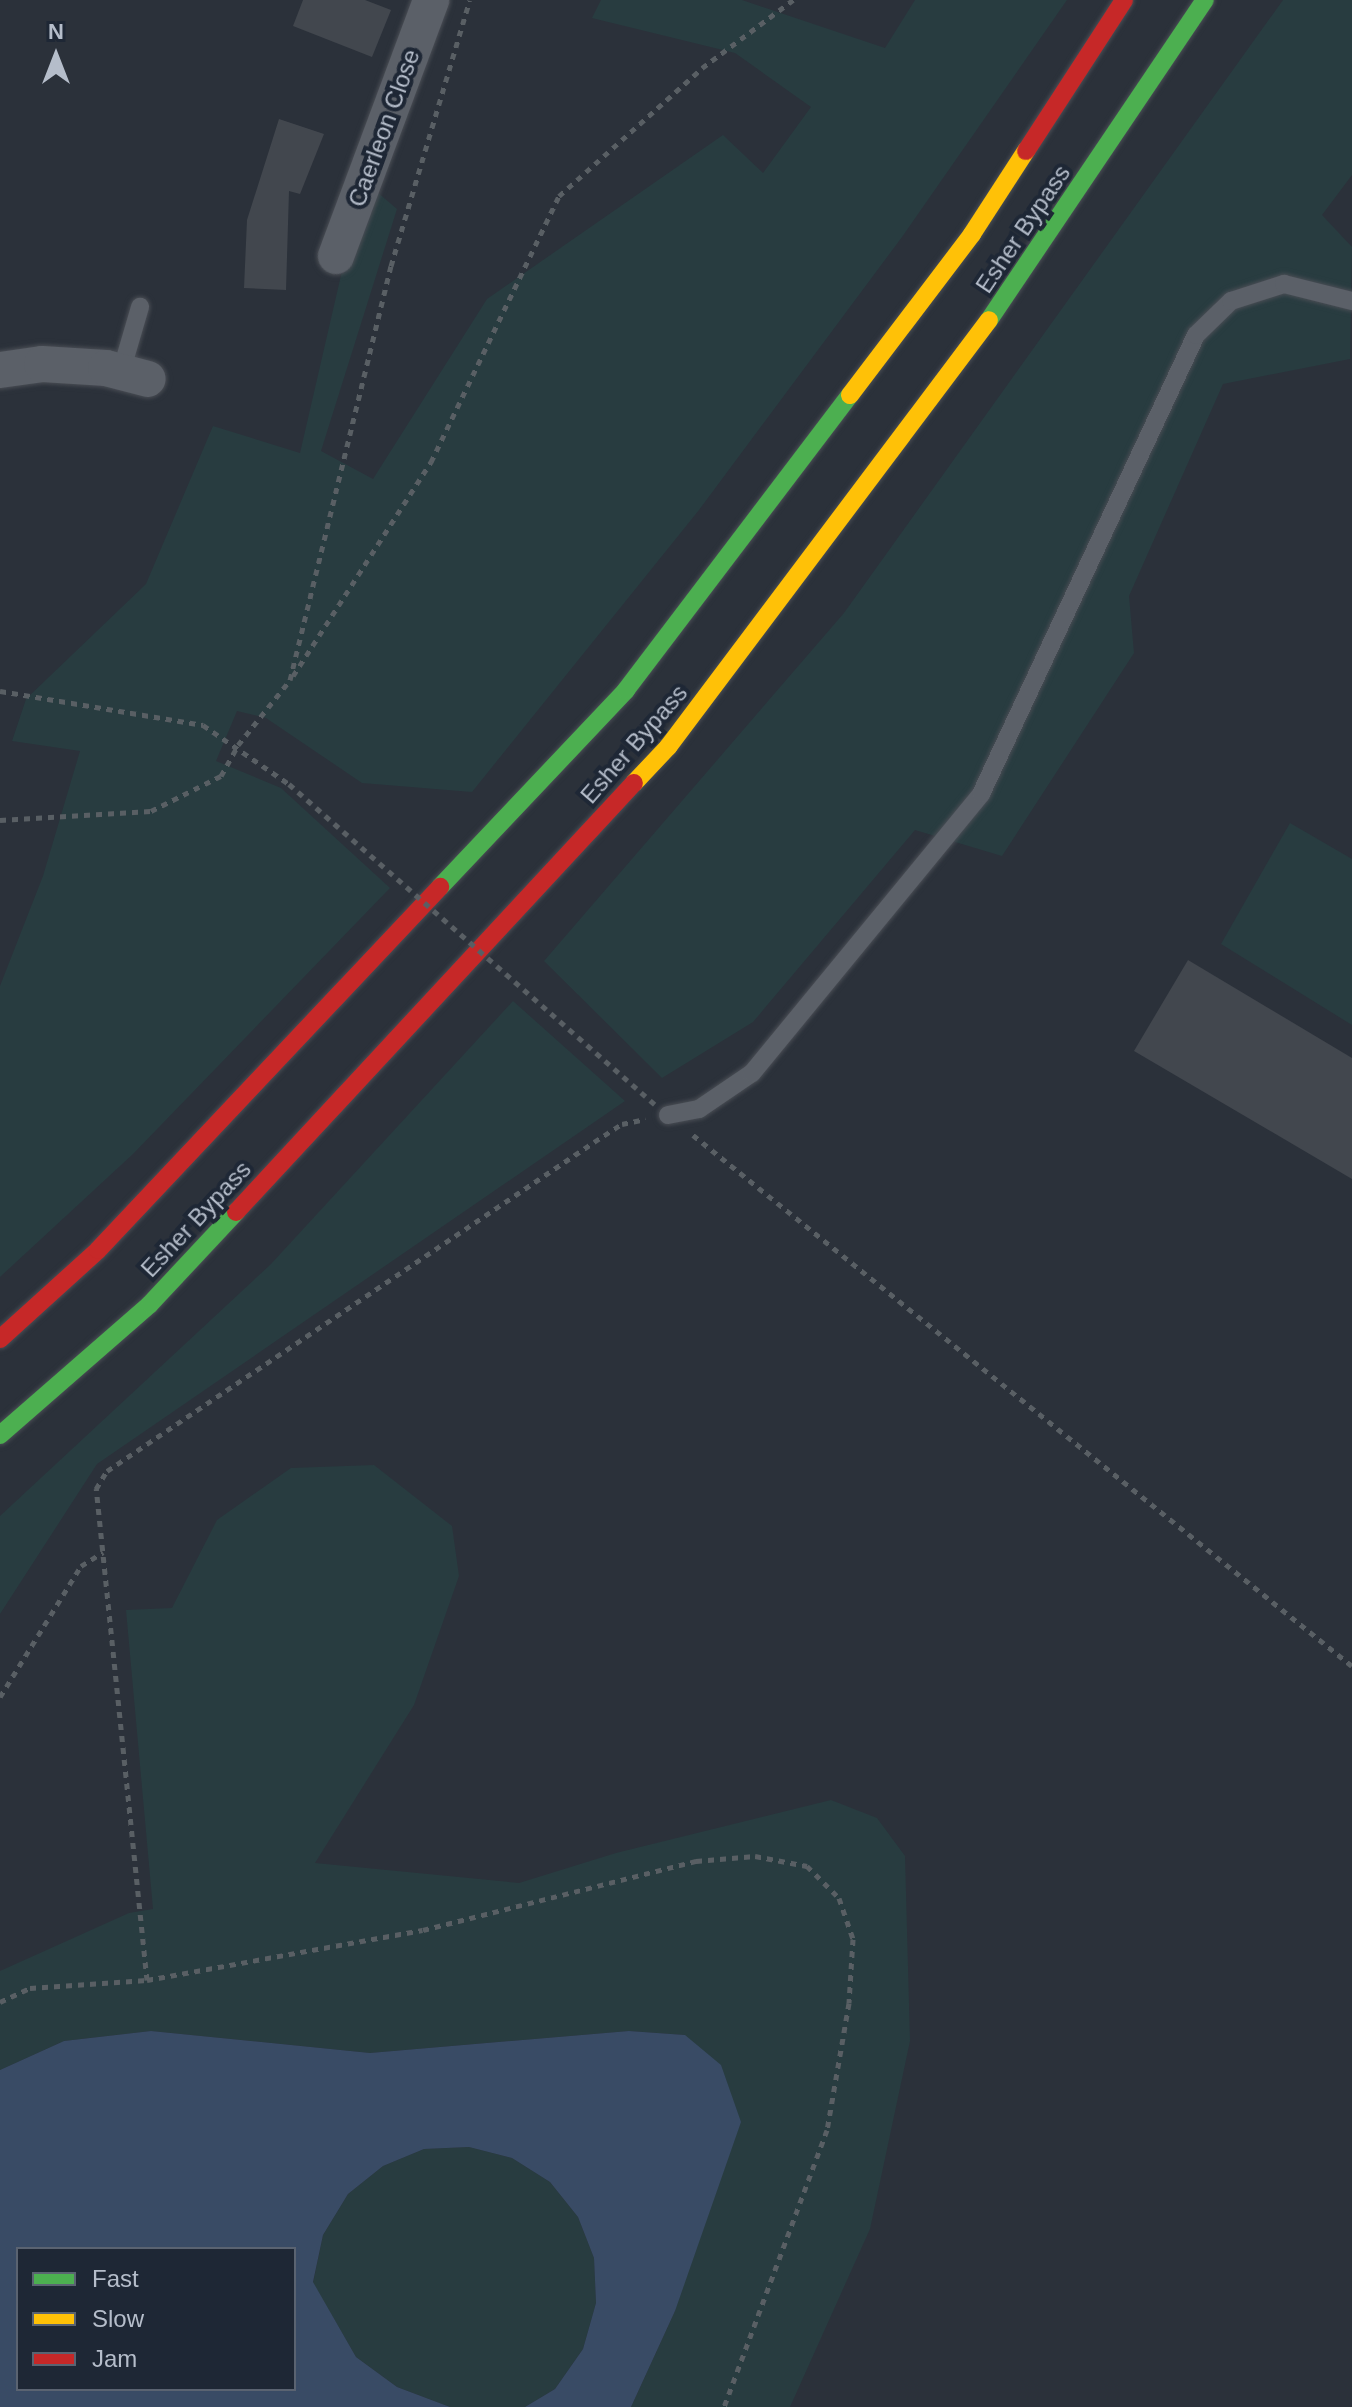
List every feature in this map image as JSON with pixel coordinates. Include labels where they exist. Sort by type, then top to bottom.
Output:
[{"type":"highway","name":"Esher Bypass","points":[[0,1339],[98,1250],[626,690],[972,234],[1124,0]]},
{"type":"highway","name":"Esher Bypass","points":[[0,1435],[150,1304],[668,747],[1013,289],[1205,0]]},
{"type":"street","name":"Caerleon Close","points":[[336,256],[431,0]]},
{"type":"street","points":[[0,370],[42,364],[134,376]]},
{"type":"lane","points":[[663,1111],[699,1109],[752,1073],[981,794],[1196,335],[1231,301],[1284,284],[1352,301]]},
{"type":"lane","points":[[134,376],[140,307]]},
{"type":"path","points":[[290,680],[391,266],[470,0]]},
{"type":"path","points":[[0,820],[151,811],[221,776],[238,745],[290,680],[431,462],[559,196],[702,68],[793,0]]},
{"type":"path","points":[[0,691],[203,725],[238,745],[289,784],[663,1111],[1352,1666]]},
{"type":"path","points":[[147,1980],[96,1489],[107,1471],[622,1124],[663,1111]]},
{"type":"path","points":[[0,1697],[81,1566],[103,1552]]},
{"type":"path","points":[[0,2002],[30,1988],[147,1980],[423,1930],[696,1861],[755,1856],[807,1866],[839,1898],[853,1939],[849,2003],[827,2130],[724,2407]]},
{"type":"green space","points":[[601,0],[742,0],[885,48],[915,0],[1067,0],[902,237],[699,510],[472,792],[362,783],[266,718],[237,711],[216,761],[281,788],[390,888],[133,1154],[0,1277],[0,986],[43,876],[80,751],[12,741],[26,699],[146,584],[213,426],[300,453],[363,180],[397,209],[321,451],[373,479],[487,299],[723,135],[763,173],[811,107],[735,53],[592,18]]},
{"type":"green space","points":[[1283,0],[1352,0],[1352,175],[1322,215],[1352,247],[1350,359],[1223,384],[1129,596],[1134,653],[1002,856],[915,830],[753,1022],[662,1078],[544,961],[844,613]]},
{"type":"green space","points":[[1290,823],[1352,859],[1352,1025],[1221,944]]},
{"type":"green space","points":[[513,1001],[625,1101],[97,1464],[0,1614],[0,1516],[271,1264]]},
{"type":"green space","points":[[374,1465],[452,1526],[459,1576],[414,1705],[315,1863],[519,1883],[616,1853],[831,1800],[877,1818],[905,1856],[910,2041],[870,2229],[790,2407],[631,2407],[675,2311],[685,2035],[629,2031],[370,2053],[151,2031],[64,2041],[0,2070],[0,1971],[129,1913],[153,1909],[126,1610],[172,1608],[217,1520],[291,1468]]},
{"type":"green space","points":[[469,2147],[512,2158],[550,2182],[578,2217],[594,2258],[596,2303],[583,2349],[555,2389],[525,2407],[450,2407],[397,2387],[356,2357],[313,2283],[323,2235],[348,2194],[383,2166],[424,2149]]},
{"type":"water","points":[[151,2031],[370,2053],[629,2031],[685,2035],[721,2065],[741,2122],[675,2311],[631,2407],[525,2407],[555,2389],[583,2349],[596,2303],[594,2258],[578,2217],[550,2182],[512,2158],[469,2147],[424,2149],[383,2166],[348,2194],[323,2235],[313,2282],[356,2357],[397,2387],[450,2407],[0,2407],[0,2070],[64,2041]]},
{"type":"building","points":[[303,0],[365,0],[391,10],[372,57],[293,26]]},
{"type":"building","points":[[279,119],[324,134],[300,194],[289,191],[286,290],[244,288],[247,220]]},
{"type":"building","points":[[1188,960],[1352,1058],[1352,1179],[1134,1051]]},
{"type":"traffic: fast","points":[[989,320],[1205,0]]},
{"type":"traffic: fast","points":[[440,887],[626,690],[850,395]]},
{"type":"traffic: fast","points":[[0,1435],[150,1304],[236,1212]]},
{"type":"traffic: slow","points":[[850,395],[972,234],[1026,151]]},
{"type":"traffic: slow","points":[[634,783],[668,747],[989,320]]},
{"type":"traffic: jam","points":[[1026,151],[1124,0]]},
{"type":"traffic: jam","points":[[236,1212],[634,783]]},
{"type":"traffic: jam","points":[[0,1339],[98,1250],[440,887]]}]
